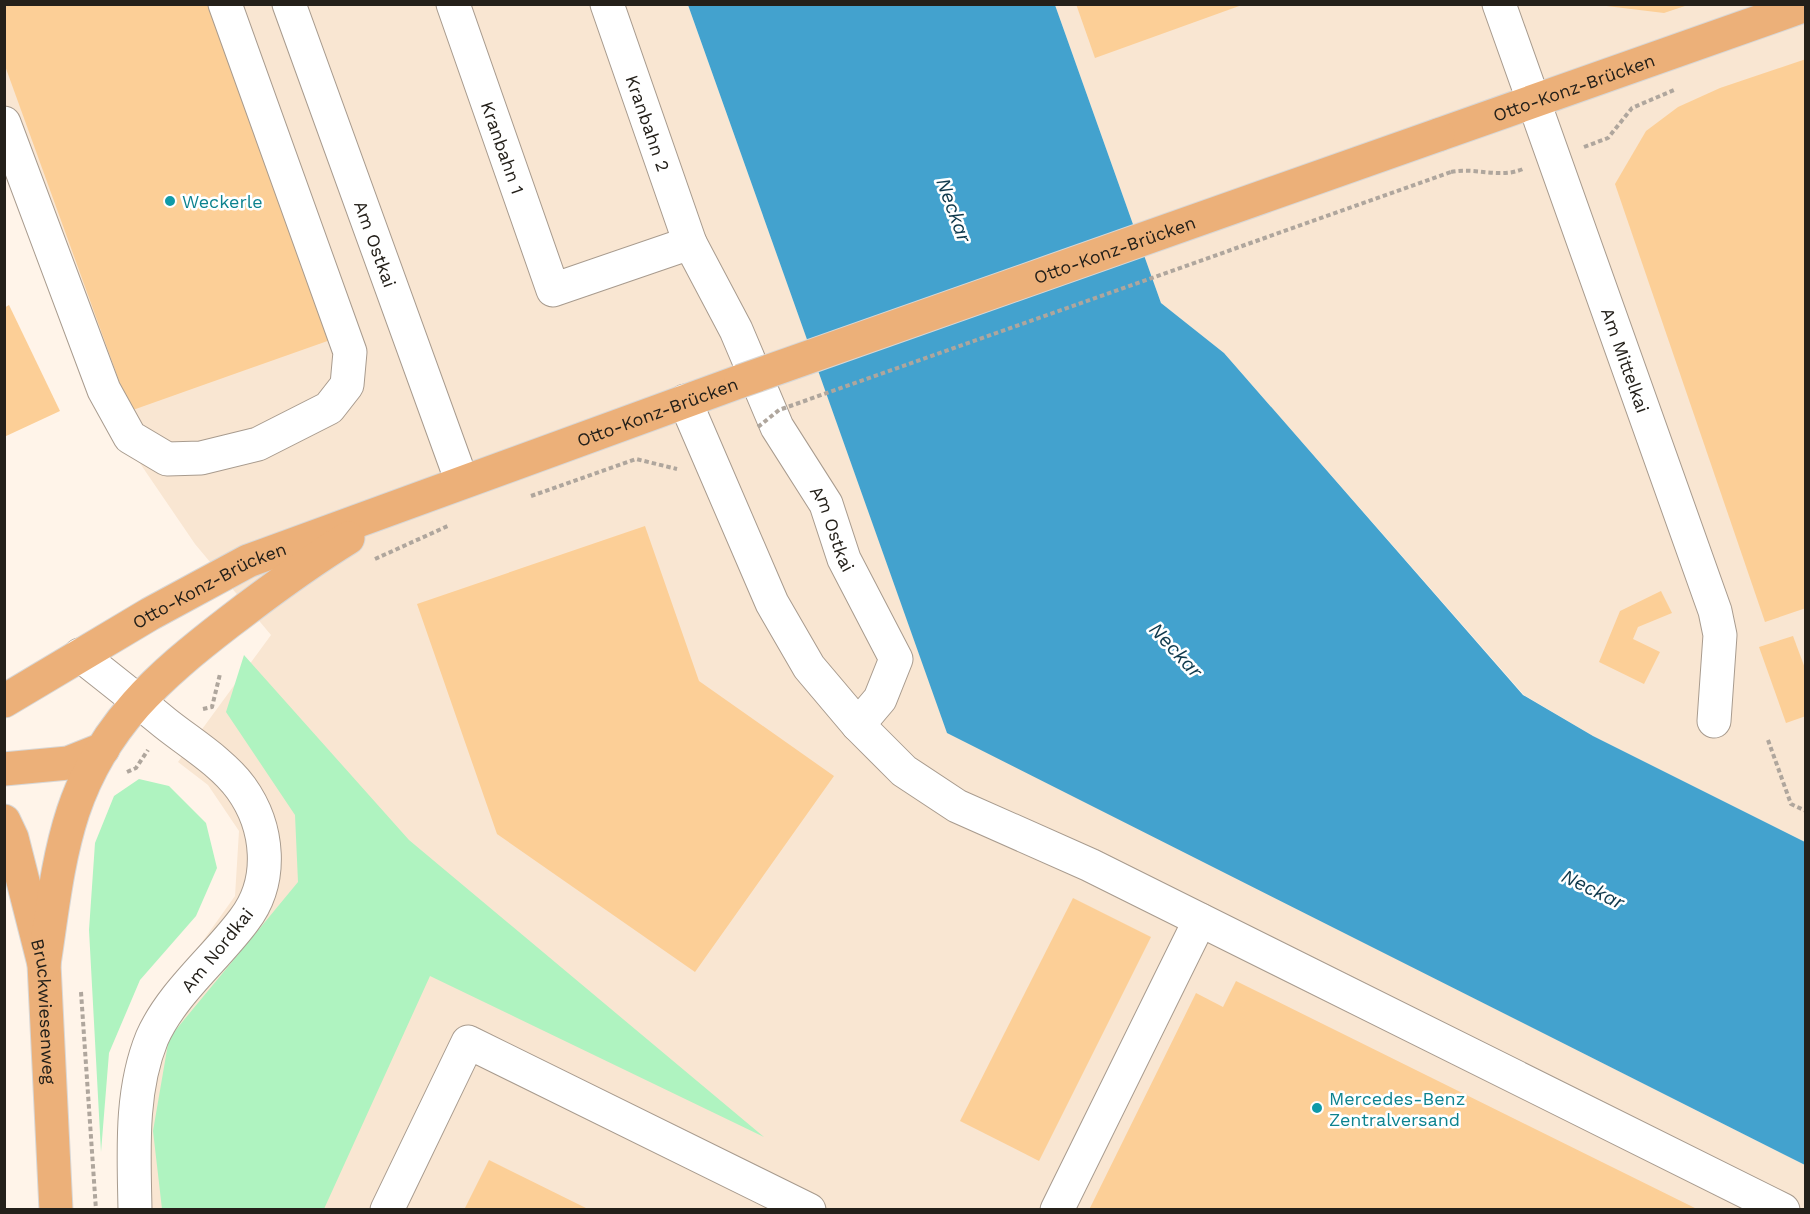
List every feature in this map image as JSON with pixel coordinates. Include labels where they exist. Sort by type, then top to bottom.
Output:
[{"type":"main road","name":"Otto-Konz-Brücken","points":[[4,701],[80,655],[248,561],[741,381],[1806,6]]},
{"type":"main road","name":"Otto-Konz-Brücken","points":[[44,964],[63,850],[74,811],[111,762],[138,700],[181,659],[271,589],[358,532],[426,496]]},
{"type":"main road","points":[[4,769],[68,763],[111,762]]},
{"type":"main road","name":"Bruckwiesenweg","points":[[4,821],[15,849],[44,964],[56,1209]]},
{"type":"street","points":[[4,123],[104,390],[130,436],[167,459],[201,459],[258,444],[329,408],[347,385],[350,352],[225,4]]},
{"type":"street","name":"Am Ostkai","points":[[289,4],[462,482]]},
{"type":"street","name":"Kranbahn 1","points":[[453,4],[553,290],[690,243]]},
{"type":"street","name":"Kranbahn 2","points":[[607,4],[690,243],[736,330]]},
{"type":"street","name":"Am Mittelkai","points":[[1499,4],[1715,611],[1720,635],[1720,657],[1714,721]]},
{"type":"street","name":"Am Ostkai","points":[[736,330],[777,427],[826,504],[844,559],[896,659],[880,699],[858,725]]},
{"type":"street","points":[[685,401],[772,603],[809,667],[858,725],[904,771],[957,806],[1090,865],[1783,1209]]},
{"type":"street","name":"Am Nordkai","points":[[80,655],[225,771],[240,787],[260,825],[264,847],[262,885],[255,903],[245,920],[171,1007],[152,1040],[140,1082],[135,1115],[135,1209]]},
{"type":"street","points":[[1057,1209],[1200,920]]},
{"type":"street","points":[[387,1209],[468,1042],[809,1209]]},
{"type":"path","points":[[755,435],[758,427],[779,410],[1451,172],[1482,171],[1507,176],[1608,138],[1632,108],[1676,89]]},
{"type":"path","points":[[526,498],[636,459],[676,469],[709,457]]},
{"type":"path","points":[[373,561],[392,550],[460,521]]},
{"type":"path","points":[[111,762],[136,768],[165,722],[174,716],[212,707],[216,684],[223,666]]},
{"type":"path","points":[[1768,740],[1791,804],[1806,811]]},
{"type":"path","points":[[81,983],[96,1209]]},
{"type":"shaded area","points":[[5,5],[688,5],[947,732],[1805,1165],[1805,1209],[122,1209],[145,1022],[235,896],[239,831],[208,785],[178,762],[271,635],[195,544],[105,412],[5,151]]},
{"type":"shaded area","points":[[1055,5],[1805,5],[1805,842],[1593,736],[1524,695],[1224,353],[1161,303]]},
{"type":"green space","points":[[244,655],[409,840],[764,1137],[430,976],[324,1209],[162,1209],[153,1131],[169,1038],[298,882],[295,815],[226,712]]},
{"type":"green space","points":[[139,779],[169,786],[206,823],[217,868],[196,916],[140,980],[109,1053],[101,1152],[89,930],[95,843],[114,796]]},
{"type":"water","name":"Neckar","points":[[688,5],[1055,5],[1161,303],[1224,353],[1523,695],[1593,736],[1805,842],[1805,1165],[947,733]]},
{"type":"building","name":"Weckerle","points":[[4,4],[216,4],[336,338],[130,411],[4,63]]},
{"type":"building","points":[[1076,4],[1242,4],[1242,5],[1095,58]]},
{"type":"building","points":[[1590,4],[1688,4],[1688,5],[1664,13]]},
{"type":"building","points":[[1806,59],[1806,608],[1765,622],[1615,184],[1646,131],[1678,107],[1720,88]]},
{"type":"building","points":[[9,305],[60,411],[4,437],[4,308]]},
{"type":"building","points":[[645,526],[699,681],[834,776],[695,972],[497,834],[417,604]]},
{"type":"building","points":[[1661,591],[1672,613],[1638,627],[1633,639],[1660,652],[1644,684],[1599,662],[1620,611]]},
{"type":"building","points":[[1793,636],[1806,671],[1806,716],[1786,723],[1759,647]]},
{"type":"building","points":[[1073,898],[1151,937],[1039,1161],[960,1121]]},
{"type":"building","name":"Mercedes-Benz Zentralversand","points":[[1236,981],[1699,1210],[1089,1210],[1196,993],[1223,1007]]},
{"type":"building","points":[[489,1160],[590,1210],[464,1210]]},
{"type":"place","name":"Weckerle","points":[[170,201]]},
{"type":"place","name":"Mercedes-Benz Zentralversand","points":[[1317,1108]]}]
